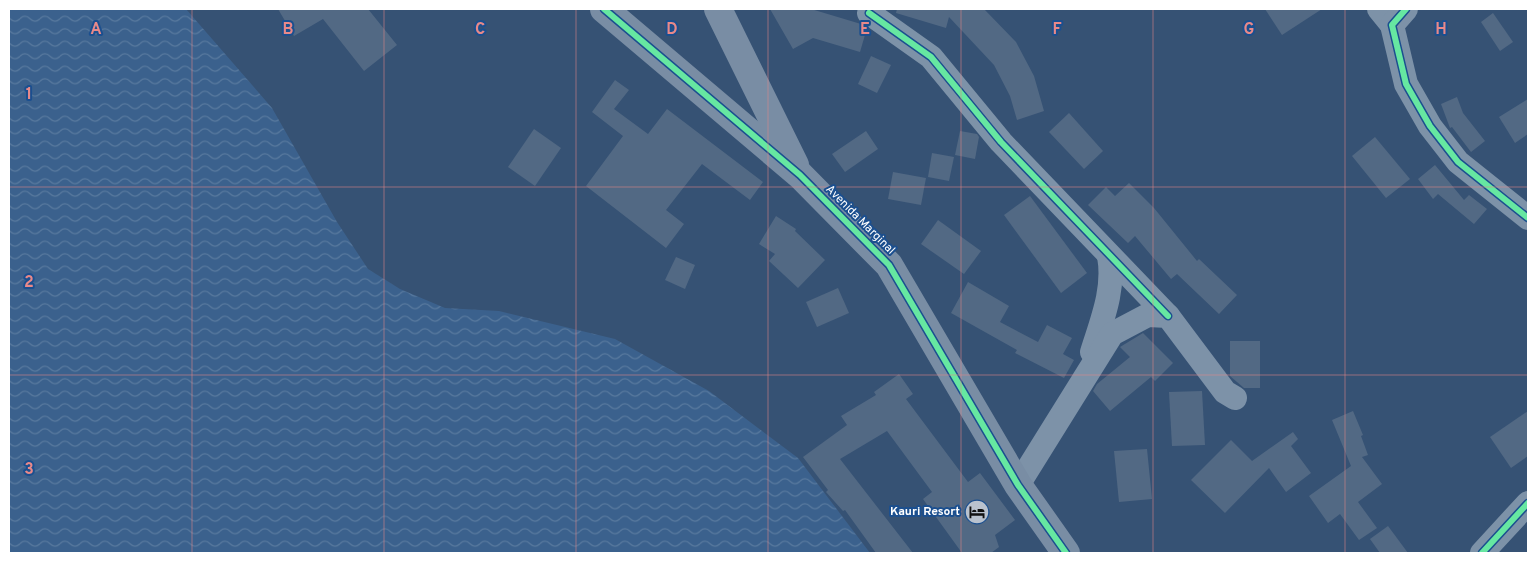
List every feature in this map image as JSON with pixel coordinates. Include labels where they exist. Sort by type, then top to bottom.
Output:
[{"type":"street","name":"Avenida Marginal","points":[[604,9],[800,175],[889,265],[1018,485],[1066,553]]},
{"type":"street","name":"Avenida Marginal","points":[[718,9],[800,175]]},
{"type":"street","points":[[869,14],[931,57],[1001,142],[1168,316],[1225,392],[1235,398]]},
{"type":"street","points":[[1392,14],[1406,84],[1430,126],[1458,162],[1528,218]]},
{"type":"street","points":[[1083,380],[1111,288],[1112,274],[1109,256]]},
{"type":"street","points":[[1018,485],[1112,334],[1148,316],[1168,316]]},
{"type":"street","points":[[1482,553],[1528,503]]},
{"type":"water","points":[[9,9],[186,9],[272,108],[337,222],[368,269],[400,289],[445,308],[499,311],[615,339],[709,391],[798,458],[870,553],[9,553]]},
{"type":"building","points":[[278,9],[368,9],[397,45],[364,71],[323,19],[294,36]]},
{"type":"building","points":[[770,9],[811,9],[861,24],[867,28],[860,52],[813,38],[793,49]]},
{"type":"building","points":[[897,9],[984,9],[1016,42],[1034,76],[1044,111],[1017,120],[1010,96],[994,65],[949,17],[946,28],[896,13]]},
{"type":"building","points":[[1265,9],[1322,9],[1282,35]]},
{"type":"building","points":[[1493,13],[1513,42],[1500,51],[1481,22]]},
{"type":"building","points":[[871,56],[891,65],[877,93],[858,84]]},
{"type":"building","points":[[615,80],[629,90],[614,109],[648,134],[667,109],[763,182],[750,200],[702,164],[666,210],[684,224],[666,248],[586,186],[623,136],[592,112]]},
{"type":"building","points":[[1457,97],[1463,113],[1485,141],[1471,152],[1452,127],[1450,128],[1441,104]]},
{"type":"building","points":[[1528,99],[1528,134],[1515,143],[1499,117]]},
{"type":"building","points":[[1069,113],[1103,151],[1084,169],[1049,132]]},
{"type":"building","points":[[534,129],[561,148],[535,186],[508,167]]},
{"type":"building","points":[[866,131],[878,149],[845,172],[832,154]]},
{"type":"building","points":[[960,131],[977,134],[979,137],[975,159],[955,155]]},
{"type":"building","points":[[1375,137],[1410,179],[1386,198],[1352,156]]},
{"type":"building","points":[[932,153],[954,157],[949,181],[928,177]]},
{"type":"building","points":[[1435,165],[1464,200],[1469,195],[1487,209],[1474,224],[1438,194],[1433,199],[1418,179]]},
{"type":"building","points":[[893,172],[926,178],[921,205],[888,199]]},
{"type":"building","points":[[1129,183],[1154,208],[1197,261],[1199,259],[1237,295],[1219,314],[1177,274],[1171,279],[1135,236],[1128,243],[1088,205],[1106,187],[1115,196]]},
{"type":"building","points":[[1030,196],[1087,273],[1061,293],[1004,215]]},
{"type":"building","points":[[776,216],[796,229],[795,231],[825,260],[798,288],[769,261],[775,254],[759,244]]},
{"type":"building","points":[[938,220],[981,251],[964,274],[921,244]]},
{"type":"building","points":[[676,257],[695,265],[685,289],[665,280]]},
{"type":"building","points":[[968,282],[1009,306],[1000,322],[1038,342],[1047,325],[1072,338],[1063,354],[1074,360],[1064,378],[1015,353],[1017,350],[951,313]]},
{"type":"building","points":[[838,288],[849,313],[817,327],[806,302]]},
{"type":"building","points":[[1143,333],[1173,363],[1155,381],[1151,377],[1110,411],[1093,391],[1097,384],[1130,357],[1120,347]]},
{"type":"building","points":[[1230,341],[1260,341],[1260,388],[1244,388],[1230,376]]},
{"type":"building","points":[[899,374],[913,394],[906,399],[968,482],[980,473],[1015,520],[995,535],[999,547],[991,553],[962,553],[923,499],[932,492],[887,431],[840,459],[913,553],[876,553],[845,510],[843,511],[826,492],[828,490],[803,457],[847,425],[841,416],[876,395],[874,392]]},
{"type":"building","points":[[1202,391],[1205,445],[1172,446],[1169,392]]},
{"type":"building","points":[[1353,411],[1363,435],[1361,436],[1368,455],[1362,457],[1382,484],[1358,502],[1377,528],[1359,540],[1340,514],[1328,523],[1309,496],[1351,466],[1332,420]]},
{"type":"building","points":[[1528,411],[1528,456],[1511,468],[1490,437]]},
{"type":"building","points":[[1293,432],[1298,439],[1291,446],[1311,473],[1286,492],[1269,468],[1225,513],[1191,480],[1231,440],[1252,461]]},
{"type":"building","points":[[1147,449],[1152,499],[1119,502],[1114,451]]},
{"type":"building","points":[[1388,526],[1408,553],[1380,553],[1370,539]]},
{"type":"cycle path","points":[[604,9],[800,175],[889,265],[1018,485],[1066,553]]},
{"type":"cycle path","points":[[1406,9],[1392,25],[1406,84],[1430,126],[1458,162],[1528,218]]},
{"type":"cycle path","points":[[869,13],[931,57],[1001,142],[1168,316]]},
{"type":"cycle path","points":[[1482,553],[1528,503]]},
{"type":"place","name":"Kauri Resort","points":[[977,512]]}]
